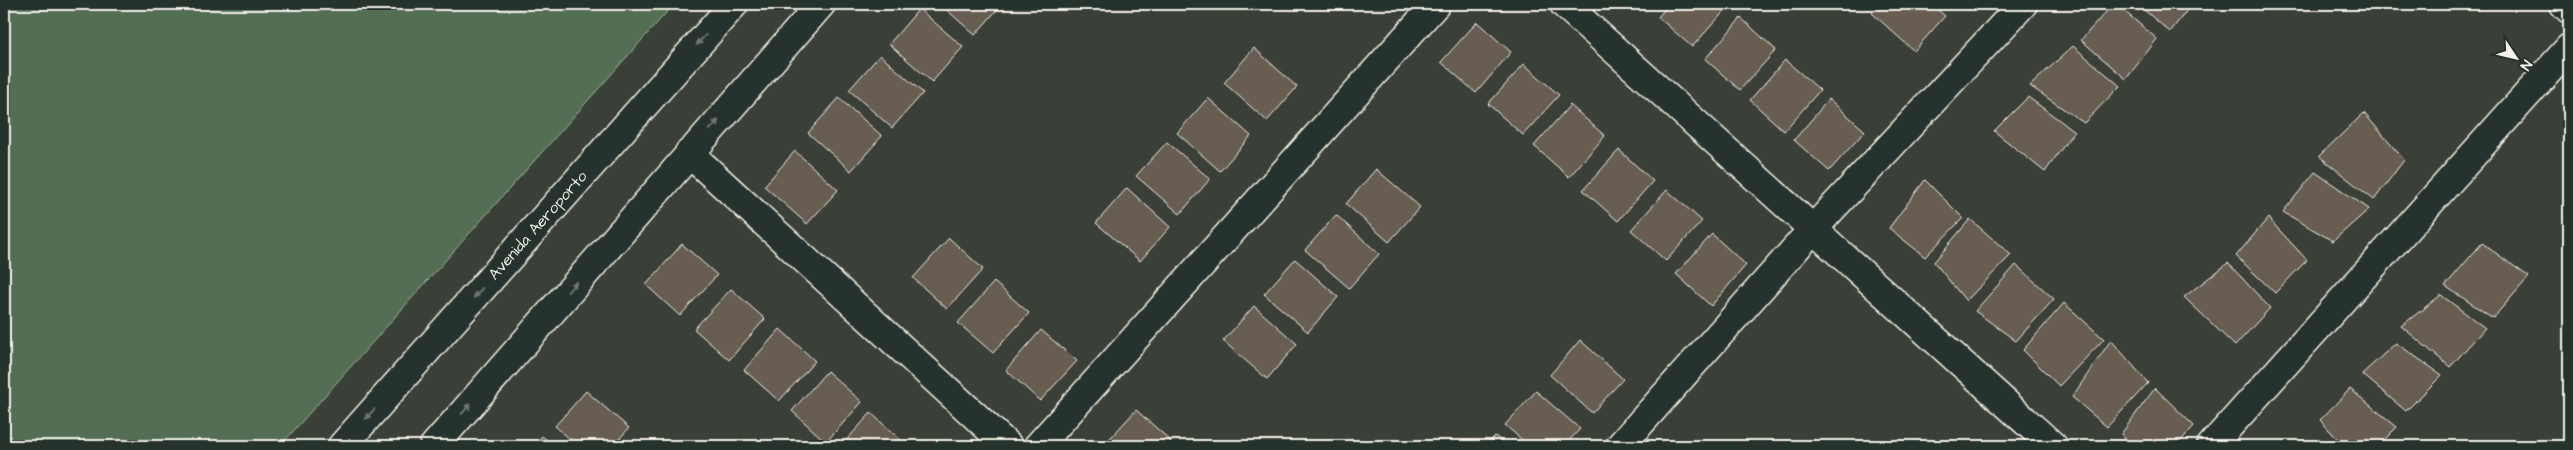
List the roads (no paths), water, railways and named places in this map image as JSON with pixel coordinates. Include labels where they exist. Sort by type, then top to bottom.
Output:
[{"type":"street","name":"Avenida Aeroporto","points":[[342,446],[734,4]]},
{"type":"street","points":[[434,446],[688,153],[821,4]]},
{"type":"street","points":[[1038,446],[1436,4]]},
{"type":"street","points":[[1564,4],[2053,446]]},
{"type":"street","points":[[1620,446],[1813,229],[2023,4]]},
{"type":"street","points":[[2564,4],[2569,9]]},
{"type":"street","points":[[2211,446],[2569,48]]},
{"type":"street","points":[[688,153],[1008,446]]}]
